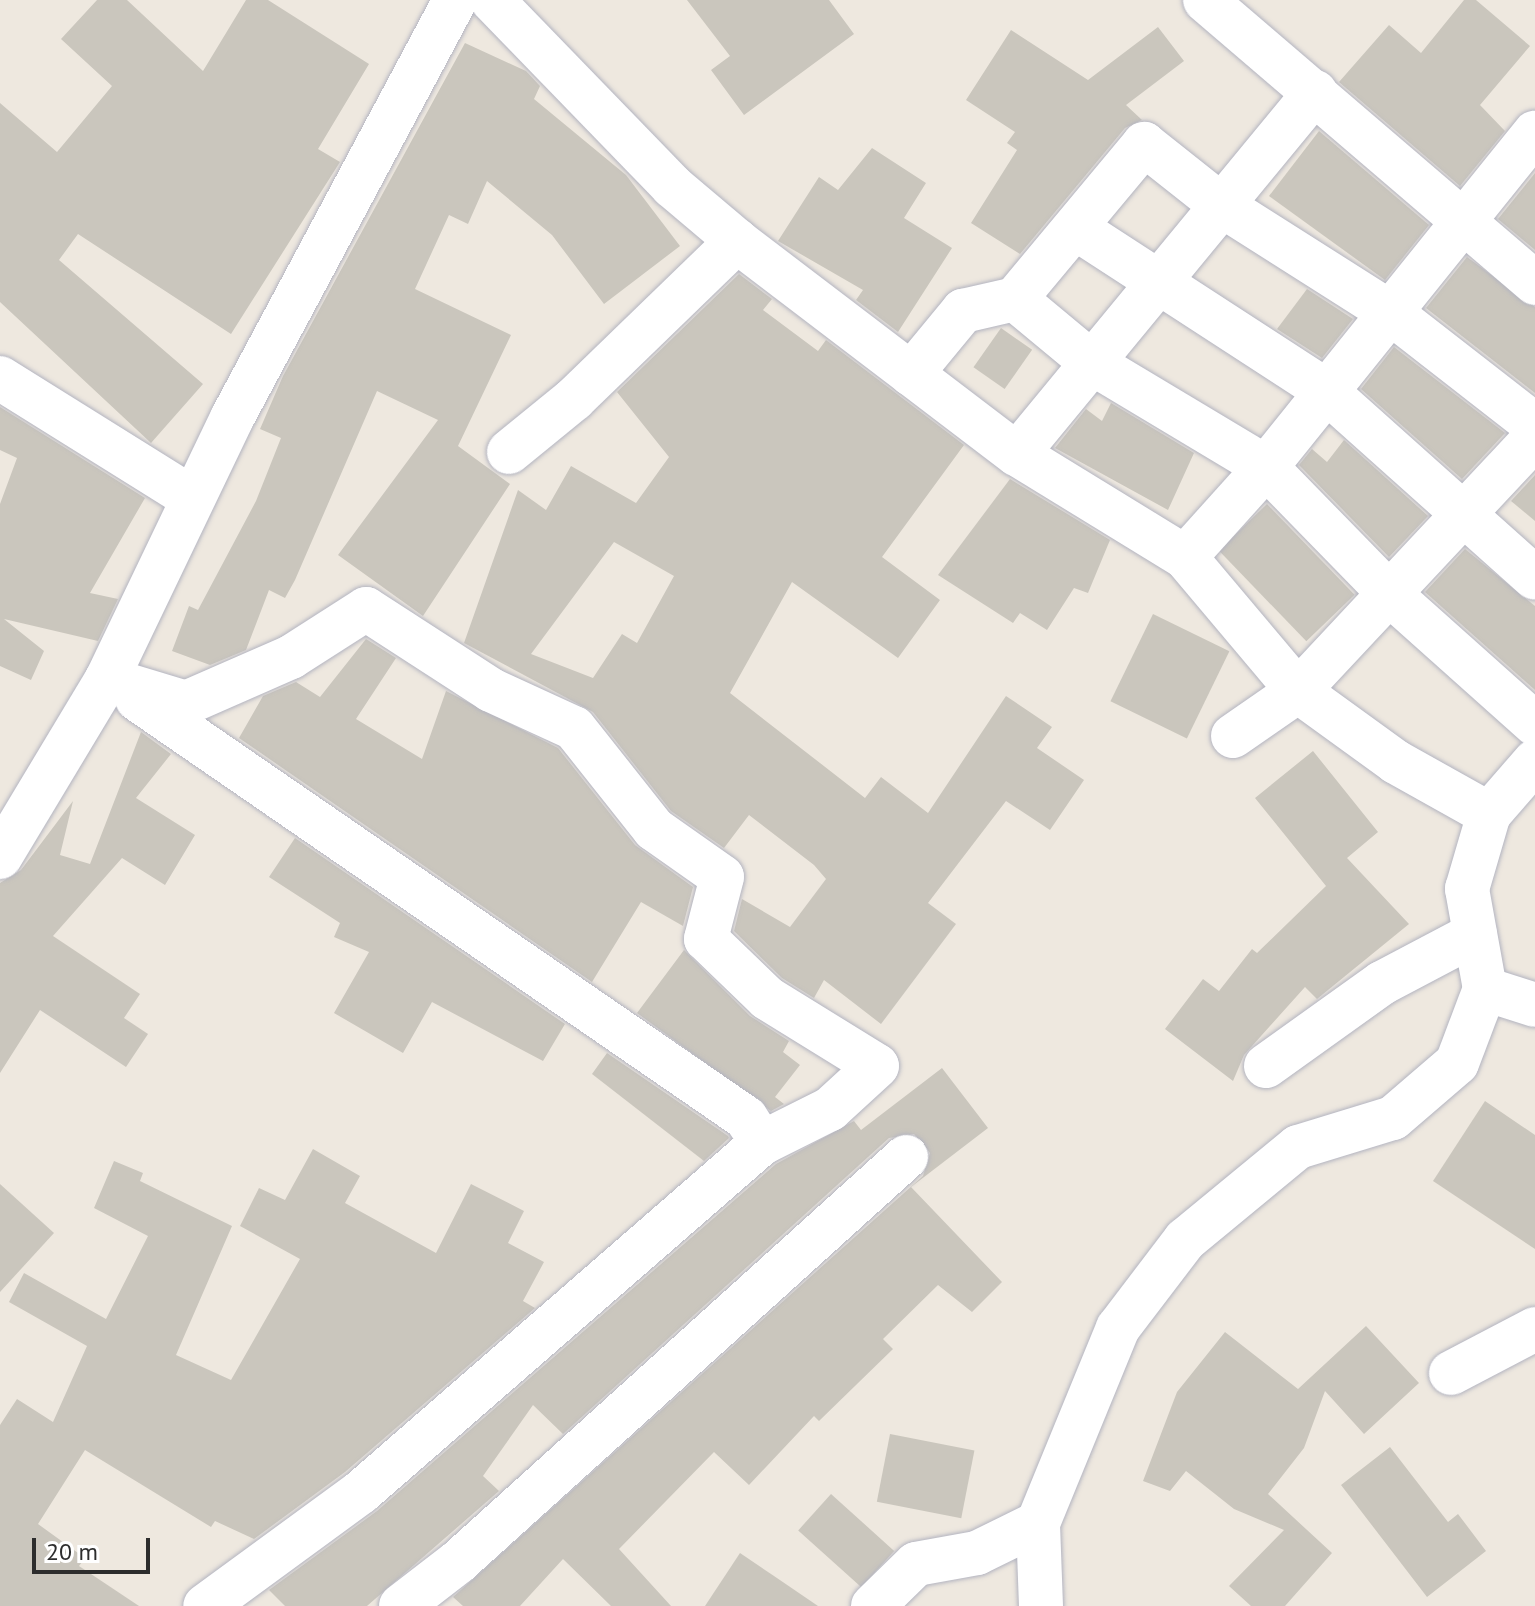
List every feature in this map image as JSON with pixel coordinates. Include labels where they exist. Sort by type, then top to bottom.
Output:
[{"type":"street","points":[[0,857],[107,679],[192,498],[455,0]]},
{"type":"street","points":[[492,0],[672,186],[737,241],[1017,454],[1185,557],[1298,691],[1396,762],[1489,814]]},
{"type":"street","points":[[1205,0],[1315,92],[1460,225],[1535,283]]},
{"type":"street","points":[[1017,454],[1315,92]]},
{"type":"street","points":[[1185,557],[1266,467],[1535,133]]},
{"type":"street","points":[[911,374],[963,311],[1015,299],[1077,229],[1144,144],[1221,205],[1391,313],[1535,425]]},
{"type":"street","points":[[1077,229],[1155,286],[1326,391],[1535,578]]},
{"type":"street","points":[[509,452],[574,399],[737,241]]},
{"type":"street","points":[[1015,299],[1092,363],[1266,467],[1393,597],[1535,724]]},
{"type":"street","points":[[0,378],[192,498]]},
{"type":"street","points":[[1233,736],[1298,691],[1393,597],[1535,438]]},
{"type":"street","points":[[107,679],[186,703],[291,657],[366,609],[491,690],[574,728],[654,829],[722,877],[706,939],[767,998],[877,1066],[830,1109],[762,1143],[361,1492],[205,1606]]},
{"type":"street","points":[[107,679],[746,1118],[762,1143]]},
{"type":"street","points":[[1041,1606],[1038,1523],[1118,1328],[1185,1240],[1298,1147],[1393,1118],[1457,1063],[1485,989],[1467,889],[1489,814],[1535,761]]},
{"type":"street","points":[[1266,1066],[1382,983],[1475,934]]},
{"type":"street","points":[[1485,989],[1535,1005]]},
{"type":"street","points":[[401,1606],[458,1562],[906,1157]]},
{"type":"street","points":[[1451,1373],[1535,1329]]},
{"type":"street","points":[[873,1606],[916,1564],[977,1553],[1038,1523]]},
{"type":"building","points":[[97,0],[127,0],[203,71],[246,0],[268,0],[369,64],[318,149],[340,162],[231,334],[78,234],[59,260],[203,384],[151,443],[0,302],[0,103],[57,152],[112,86],[61,39]]},
{"type":"building","points":[[687,0],[829,0],[854,34],[744,115],[711,70],[730,56]]},
{"type":"building","points":[[1464,0],[1476,0],[1530,46],[1480,105],[1505,131],[1460,186],[1339,82],[1389,25],[1421,53]]},
{"type":"building","points":[[1158,27],[1184,61],[1126,105],[1142,120],[1125,128],[1020,254],[971,223],[1017,150],[1007,143],[1015,132],[966,100],[1011,30],[1088,80]]},
{"type":"building","points":[[465,43],[526,71],[540,86],[534,99],[626,175],[680,246],[604,304],[552,235],[487,181],[468,224],[449,215],[415,289],[511,335],[458,446],[510,484],[423,616],[338,555],[438,420],[377,391],[295,580],[285,598],[269,590],[246,650],[210,665],[172,651],[189,606],[198,610],[256,501],[281,438],[260,429],[283,376]]},
{"type":"building","points":[[1319,131],[1429,225],[1385,280],[1269,196]]},
{"type":"building","points":[[872,148],[926,183],[904,218],[952,248],[898,332],[856,300],[863,290],[778,241],[819,177],[838,190]]},
{"type":"building","points":[[1535,173],[1535,250],[1498,219]]},
{"type":"building","points":[[1467,257],[1535,307],[1535,393],[1426,308]]},
{"type":"building","points":[[739,274],[772,299],[763,310],[818,351],[826,340],[964,445],[882,557],[940,600],[898,658],[792,582],[730,693],[865,798],[881,777],[928,813],[1006,696],[1052,727],[1037,748],[1084,780],[1050,830],[1006,801],[928,903],[956,924],[881,1024],[824,980],[814,998],[782,978],[734,931],[742,899],[790,927],[826,879],[814,865],[749,815],[724,848],[671,811],[593,712],[464,643],[518,490],[546,510],[571,466],[636,503],[669,457],[617,392]],"holes":[[[614,542],[674,576],[637,643],[622,634],[593,678],[531,654]]]},
{"type":"building","points":[[1307,289],[1353,319],[1322,358],[1277,329]]},
{"type":"building","points":[[1001,328],[1032,350],[1005,389],[973,367]]},
{"type":"building","points":[[1394,347],[1505,433],[1462,479],[1361,389]]},
{"type":"building","points":[[1111,403],[1194,453],[1168,510],[1055,448],[1086,409],[1102,421]]},
{"type":"building","points":[[0,407],[145,498],[90,593],[118,599],[98,641],[4,619],[44,651],[31,680],[0,666],[0,504],[17,458],[0,450]]},
{"type":"building","points":[[1344,440],[1428,516],[1389,557],[1299,465],[1312,449],[1327,462]]},
{"type":"building","points":[[1535,475],[1535,521],[1511,501]]},
{"type":"building","points":[[1010,479],[1110,540],[1088,593],[1074,588],[1047,630],[1020,613],[1013,623],[938,575]]},
{"type":"building","points":[[1267,504],[1355,595],[1306,641],[1219,551]]},
{"type":"building","points":[[1465,549],[1535,606],[1535,690],[1425,592]]},
{"type":"building","points":[[1153,614],[1229,651],[1187,738],[1110,701]]},
{"type":"building","points":[[366,639],[396,658],[356,719],[422,759],[446,691],[558,748],[635,845],[693,887],[683,926],[641,902],[592,982],[239,738],[263,696],[296,682],[320,697]]},
{"type":"building","points":[[141,732],[171,754],[136,798],[195,835],[165,885],[122,858],[53,936],[140,994],[124,1018],[148,1034],[126,1067],[40,1010],[0,1073],[0,883],[21,870],[73,801],[60,855],[90,864]]},
{"type":"building","points":[[1313,751],[1378,832],[1347,858],[1409,924],[1317,999],[1305,987],[1244,1055],[1233,1081],[1165,1029],[1203,979],[1219,991],[1252,949],[1257,953],[1326,886],[1255,798]]},
{"type":"building","points":[[295,838],[565,1024],[543,1061],[432,1002],[403,1053],[334,1013],[369,952],[334,937],[340,923],[269,877]]},
{"type":"building","points":[[684,950],[750,1016],[789,1041],[783,1052],[800,1065],[775,1097],[784,1104],[771,1111],[637,1013]]},
{"type":"building","points":[[607,1053],[729,1138],[704,1161],[592,1074]]},
{"type":"building","points":[[942,1068],[988,1128],[911,1187],[1002,1282],[972,1312],[938,1285],[883,1339],[893,1349],[819,1421],[814,1416],[749,1485],[714,1452],[619,1549],[671,1606],[611,1606],[563,1559],[520,1606],[463,1606],[453,1597],[923,1176],[930,1153],[914,1134],[889,1138],[563,1434],[533,1405],[483,1476],[499,1491],[367,1606],[285,1606],[269,1590],[377,1511],[776,1164],[854,1121],[861,1130]]},
{"type":"building","points":[[1485,1101],[1535,1135],[1535,1249],[1433,1181]]},
{"type":"building","points":[[313,1149],[360,1176],[345,1203],[436,1253],[471,1184],[524,1211],[508,1243],[544,1262],[523,1301],[535,1308],[345,1472],[254,1539],[215,1521],[211,1527],[85,1450],[38,1524],[85,1558],[79,1566],[139,1606],[0,1606],[0,1425],[17,1399],[53,1422],[87,1346],[9,1302],[24,1273],[106,1319],[148,1236],[94,1208],[114,1161],[143,1173],[140,1181],[232,1226],[176,1355],[231,1380],[300,1259],[240,1226],[259,1188],[285,1200]]},
{"type":"building","points":[[0,1184],[54,1233],[0,1292]]},
{"type":"building","points":[[1366,1326],[1419,1383],[1364,1434],[1325,1391],[1304,1448],[1268,1494],[1332,1553],[1285,1606],[1251,1606],[1229,1586],[1284,1530],[1234,1509],[1186,1471],[1170,1491],[1143,1481],[1177,1392],[1225,1332],[1298,1389]]},
{"type":"building","points":[[890,1434],[974,1450],[961,1518],[877,1502]]},
{"type":"building","points":[[1390,1447],[1448,1522],[1458,1514],[1486,1551],[1427,1597],[1341,1485]]},
{"type":"building","points":[[831,1494],[894,1551],[861,1587],[798,1530]]},
{"type":"building","points":[[740,1553],[774,1576],[818,1606],[705,1606]]}]
